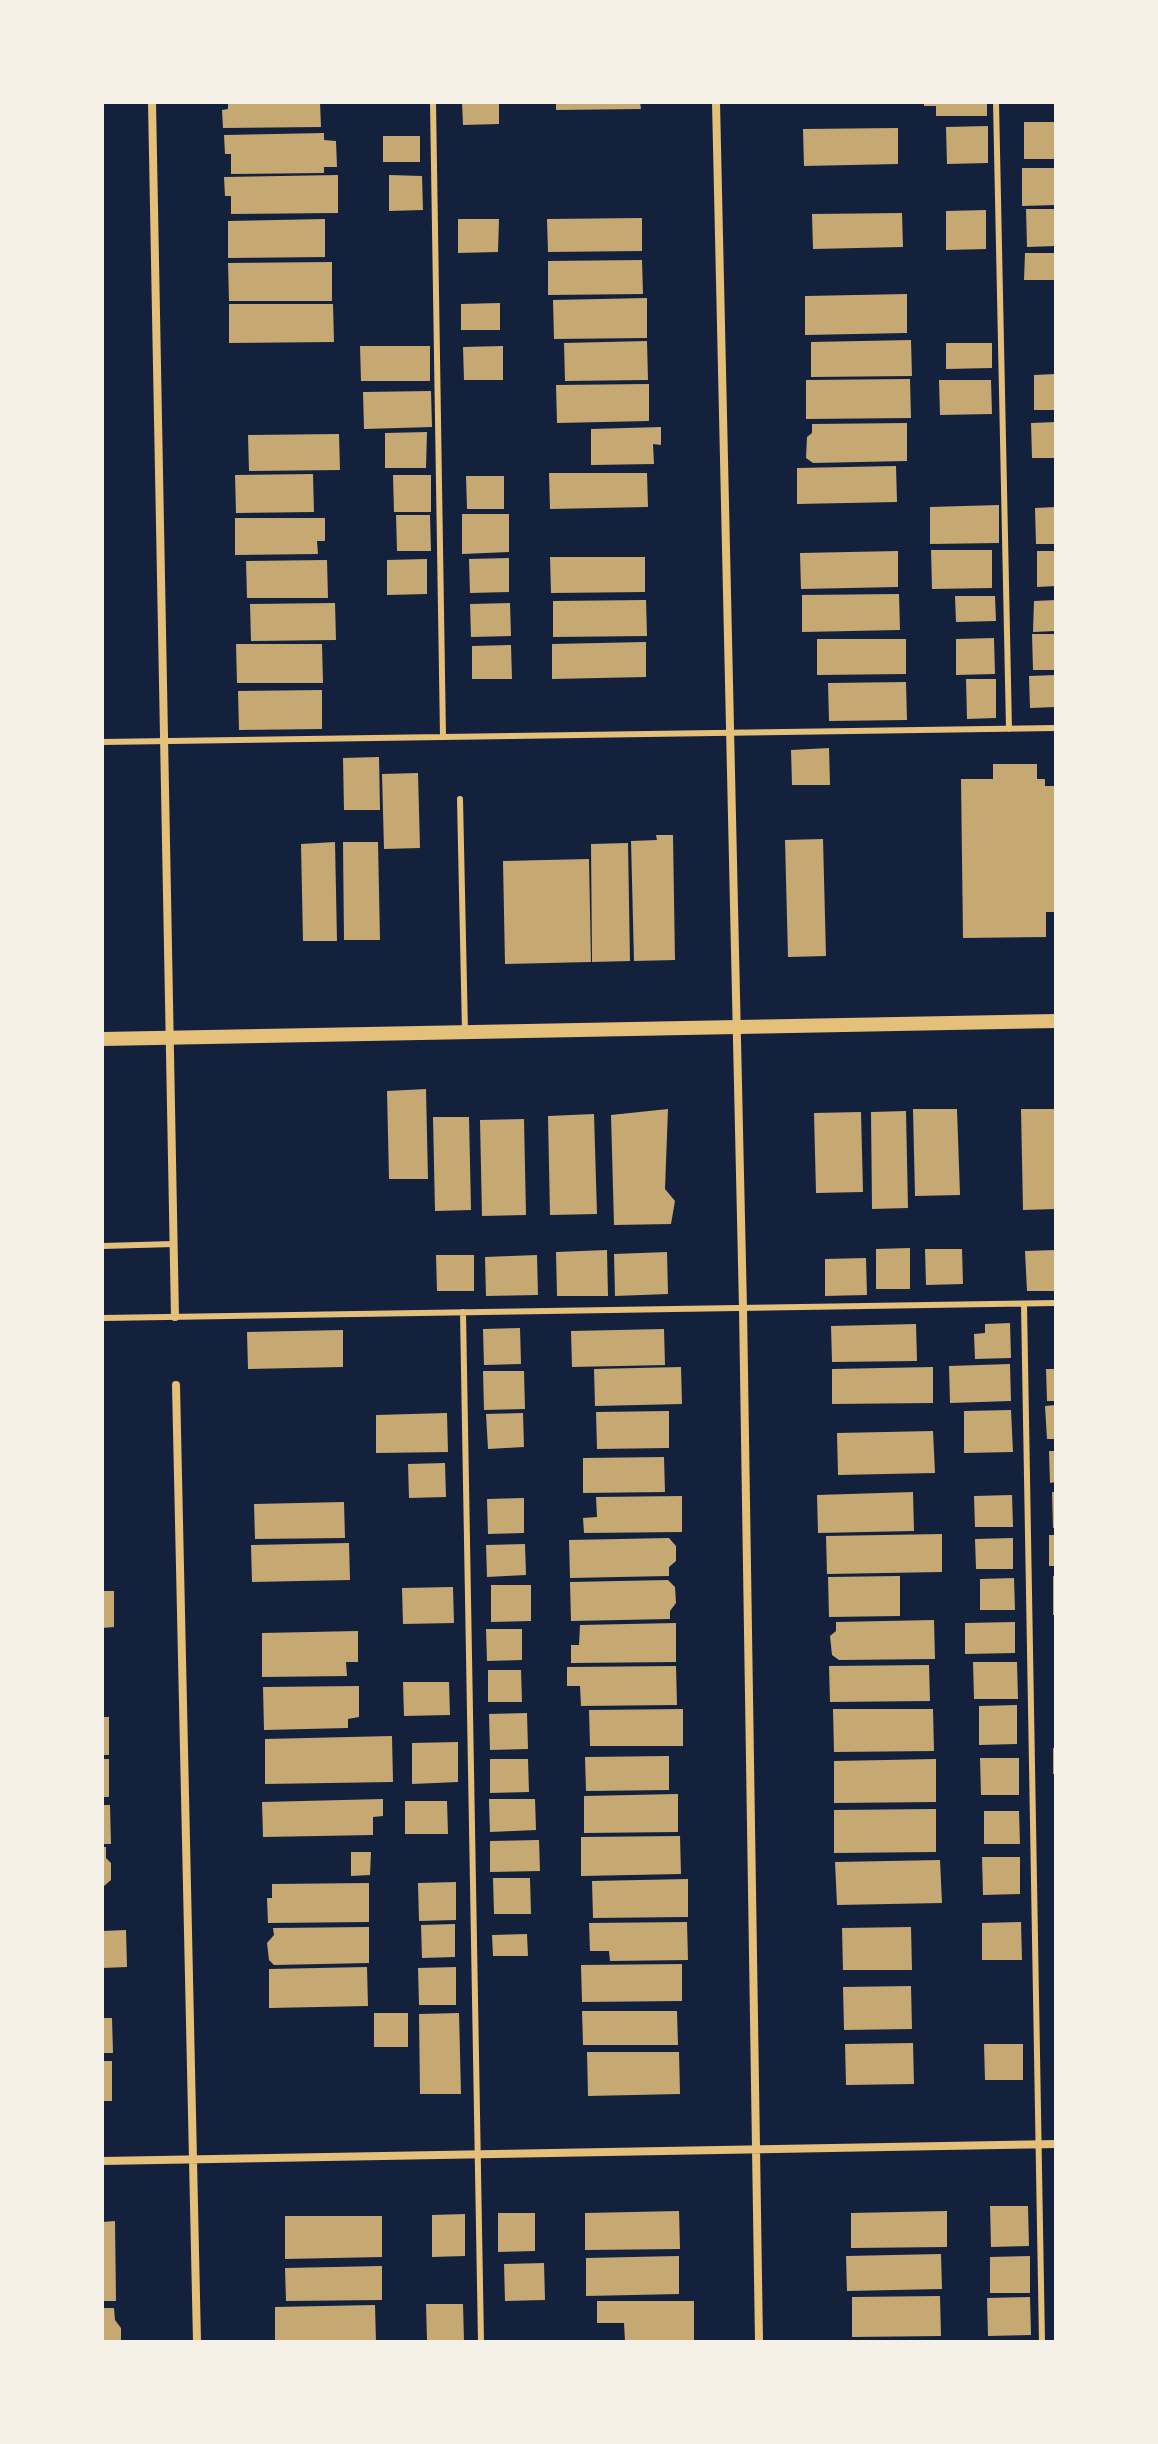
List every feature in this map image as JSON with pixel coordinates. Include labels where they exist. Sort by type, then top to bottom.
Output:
[{"type":"street","points":[[152,102],[175,1317]]},
{"type":"street","points":[[716,102],[743,1308],[759,2342]]},
{"type":"street","points":[[102,1039],[1056,1021]]},
{"type":"street","points":[[176,1385],[197,2342]]},
{"type":"street","points":[[102,2161],[1056,2144]]},
{"type":"lane","points":[[433,102],[443,737]]},
{"type":"lane","points":[[996,102],[1009,729]]},
{"type":"lane","points":[[102,742],[1056,728]]},
{"type":"lane","points":[[460,799],[465,1032]]},
{"type":"lane","points":[[102,1246],[174,1244]]},
{"type":"lane","points":[[102,1318],[1056,1303]]},
{"type":"lane","points":[[1024,1304],[1042,2342]]},
{"type":"lane","points":[[463,1312],[481,2342]]},
{"type":"building","points":[[228,102],[320,102],[321,127],[223,128],[222,110],[228,109]]},
{"type":"building","points":[[462,102],[499,102],[499,124],[463,125]]},
{"type":"building","points":[[556,102],[640,102],[641,109],[556,110]]},
{"type":"building","points":[[924,102],[987,102],[987,116],[936,116],[936,106],[924,106]]},
{"type":"building","points":[[1024,122],[1056,122],[1056,159],[1024,159]]},
{"type":"building","points":[[988,126],[988,163],[947,164],[946,127]]},
{"type":"building","points":[[898,128],[898,164],[804,166],[803,129]]},
{"type":"building","points":[[324,133],[324,140],[336,141],[337,167],[324,167],[324,173],[231,174],[231,154],[225,154],[224,135]]},
{"type":"building","points":[[383,136],[420,136],[420,162],[383,162]]},
{"type":"building","points":[[1022,168],[1056,168],[1056,205],[1022,206]]},
{"type":"building","points":[[338,175],[338,213],[231,214],[231,196],[225,196],[224,177]]},
{"type":"building","points":[[389,175],[422,176],[423,210],[389,211]]},
{"type":"building","points":[[1026,209],[1056,209],[1056,246],[1027,247]]},
{"type":"building","points":[[986,210],[986,249],[946,250],[946,211]]},
{"type":"building","points":[[902,213],[903,247],[813,249],[812,214]]},
{"type":"building","points":[[642,218],[642,251],[548,252],[547,219]]},
{"type":"building","points":[[325,219],[325,257],[228,258],[228,221]]},
{"type":"building","points":[[458,219],[499,219],[498,252],[458,253]]},
{"type":"building","points":[[1025,253],[1056,253],[1056,280],[1024,280]]},
{"type":"building","points":[[642,260],[643,294],[548,295],[548,261]]},
{"type":"building","points":[[332,262],[332,301],[229,301],[228,263]]},
{"type":"building","points":[[907,294],[907,333],[805,335],[805,296]]},
{"type":"building","points":[[647,298],[647,338],[554,339],[553,300]]},
{"type":"building","points":[[500,303],[500,330],[461,330],[461,304]]},
{"type":"building","points":[[229,304],[333,304],[334,342],[229,343]]},
{"type":"building","points":[[911,340],[912,376],[811,377],[811,342]]},
{"type":"building","points":[[647,341],[648,380],[565,381],[564,343]]},
{"type":"building","points":[[946,343],[992,343],[992,368],[946,369]]},
{"type":"building","points":[[360,346],[430,346],[430,381],[361,381]]},
{"type":"building","points":[[503,346],[503,380],[464,380],[463,347]]},
{"type":"building","points":[[1056,374],[1056,410],[1034,410],[1034,375]]},
{"type":"building","points":[[910,379],[911,418],[806,419],[806,380]]},
{"type":"building","points":[[939,380],[991,380],[992,414],[940,415]]},
{"type":"building","points":[[649,384],[649,421],[557,423],[556,385]]},
{"type":"building","points":[[431,391],[432,427],[364,429],[363,392]]},
{"type":"building","points":[[1056,422],[1056,458],[1032,458],[1031,423]]},
{"type":"building","points":[[907,423],[907,461],[813,463],[806,458],[807,437],[812,433],[812,424]]},
{"type":"building","points":[[661,427],[661,445],[653,444],[654,464],[591,465],[591,429]]},
{"type":"building","points":[[427,432],[426,468],[385,468],[385,433]]},
{"type":"building","points":[[339,434],[340,470],[249,471],[248,435]]},
{"type":"building","points":[[896,466],[897,502],[797,504],[797,468]]},
{"type":"building","points":[[549,473],[647,473],[648,507],[550,509]]},
{"type":"building","points":[[313,474],[314,512],[236,513],[235,475]]},
{"type":"building","points":[[393,475],[431,475],[431,512],[394,512]]},
{"type":"building","points":[[466,476],[504,476],[504,509],[467,509]]},
{"type":"building","points":[[999,505],[999,543],[930,544],[930,507]]},
{"type":"building","points":[[1056,507],[1056,544],[1036,544],[1035,508]]},
{"type":"building","points":[[462,514],[509,514],[509,552],[462,554]]},
{"type":"building","points":[[396,515],[430,515],[431,551],[397,551]]},
{"type":"building","points":[[235,518],[325,518],[325,541],[317,541],[318,554],[235,555]]},
{"type":"building","points":[[931,550],[992,550],[992,588],[932,589]]},
{"type":"building","points":[[898,551],[898,587],[801,589],[800,553]]},
{"type":"building","points":[[1037,551],[1056,551],[1056,586],[1037,587]]},
{"type":"building","points":[[550,557],[645,557],[645,592],[551,593]]},
{"type":"building","points":[[509,558],[509,592],[470,593],[469,559]]},
{"type":"building","points":[[427,559],[427,594],[387,595],[387,560]]},
{"type":"building","points":[[327,560],[328,598],[247,598],[246,561]]},
{"type":"building","points":[[899,594],[900,630],[802,632],[802,595]]},
{"type":"building","points":[[955,596],[995,596],[996,621],[956,622]]},
{"type":"building","points":[[646,600],[647,636],[553,637],[553,601]]},
{"type":"building","points":[[1056,600],[1056,631],[1033,632],[1034,601]]},
{"type":"building","points":[[335,603],[336,640],[251,641],[250,604]]},
{"type":"building","points":[[510,603],[511,636],[471,637],[470,604]]},
{"type":"building","points":[[1032,634],[1056,634],[1056,670],[1033,670]]},
{"type":"building","points":[[994,638],[995,674],[956,675],[956,639]]},
{"type":"building","points":[[817,639],[906,639],[906,674],[817,675]]},
{"type":"building","points":[[646,642],[646,677],[552,679],[552,644]]},
{"type":"building","points":[[236,644],[322,644],[323,683],[237,683]]},
{"type":"building","points":[[511,645],[512,679],[472,679],[472,646]]},
{"type":"building","points":[[1056,675],[1056,707],[1030,708],[1029,676]]},
{"type":"building","points":[[966,679],[996,679],[996,718],[967,719]]},
{"type":"building","points":[[906,682],[907,720],[829,721],[828,683]]},
{"type":"building","points":[[322,690],[322,729],[239,730],[238,691]]},
{"type":"building","points":[[829,748],[830,785],[792,785],[791,750]]},
{"type":"building","points":[[379,757],[380,810],[344,810],[343,758]]},
{"type":"building","points":[[993,764],[1037,764],[1037,779],[1045,779],[1045,786],[1056,786],[1056,912],[1046,912],[1046,937],[963,938],[961,779],[993,779]]},
{"type":"building","points":[[418,773],[420,848],[384,849],[382,774]]},
{"type":"building","points":[[656,835],[673,835],[675,960],[634,961],[631,841],[657,840]]},
{"type":"building","points":[[823,839],[826,956],[788,957],[785,840]]},
{"type":"building","points":[[335,842],[337,941],[303,941],[301,844]]},
{"type":"building","points":[[343,842],[378,842],[380,940],[344,940]]},
{"type":"building","points":[[628,843],[630,961],[592,962],[591,844]]},
{"type":"building","points":[[589,859],[591,962],[505,964],[503,861]]},
{"type":"building","points":[[426,1089],[428,1179],[389,1179],[387,1091]]},
{"type":"building","points":[[668,1109],[665,1189],[675,1201],[671,1224],[614,1225],[611,1115]]},
{"type":"building","points":[[913,1109],[957,1109],[960,1195],[915,1196]]},
{"type":"building","points":[[1021,1109],[1056,1109],[1056,1209],[1023,1210]]},
{"type":"building","points":[[906,1111],[908,1208],[872,1209],[871,1112]]},
{"type":"building","points":[[861,1112],[863,1192],[816,1193],[814,1113]]},
{"type":"building","points":[[594,1114],[597,1214],[550,1215],[548,1116]]},
{"type":"building","points":[[433,1117],[469,1117],[471,1210],[435,1211]]},
{"type":"building","points":[[524,1119],[526,1215],[482,1216],[480,1120]]},
{"type":"building","points":[[910,1248],[910,1289],[876,1289],[876,1249]]},
{"type":"building","points":[[925,1249],[962,1249],[963,1284],[926,1285]]},
{"type":"building","points":[[607,1250],[608,1296],[557,1296],[556,1252]]},
{"type":"building","points":[[1056,1250],[1056,1291],[1027,1291],[1025,1251]]},
{"type":"building","points":[[667,1252],[668,1294],[615,1296],[614,1254]]},
{"type":"building","points":[[436,1255],[474,1255],[474,1291],[437,1291]]},
{"type":"building","points":[[537,1255],[538,1295],[486,1296],[485,1257]]},
{"type":"building","points":[[866,1258],[867,1295],[825,1296],[825,1259]]},
{"type":"building","points":[[1010,1323],[1011,1358],[975,1359],[974,1334],[985,1333],[985,1324]]},
{"type":"building","points":[[916,1324],[917,1361],[832,1362],[831,1326]]},
{"type":"building","points":[[520,1328],[521,1364],[484,1365],[483,1329]]},
{"type":"building","points":[[664,1329],[665,1365],[572,1367],[571,1331]]},
{"type":"building","points":[[343,1330],[343,1367],[248,1369],[247,1332]]},
{"type":"building","points":[[1010,1364],[1011,1401],[950,1403],[949,1366]]},
{"type":"building","points":[[681,1367],[682,1404],[595,1406],[594,1369]]},
{"type":"building","points":[[933,1367],[933,1403],[832,1404],[832,1369]]},
{"type":"building","points":[[1046,1369],[1056,1369],[1056,1401],[1047,1401]]},
{"type":"building","points":[[483,1371],[524,1371],[525,1409],[484,1410]]},
{"type":"building","points":[[1056,1405],[1056,1439],[1047,1439],[1045,1406]]},
{"type":"building","points":[[1011,1410],[1013,1452],[964,1453],[964,1411]]},
{"type":"building","points":[[669,1411],[669,1448],[597,1449],[596,1412]]},
{"type":"building","points":[[447,1413],[448,1452],[376,1453],[376,1415]]},
{"type":"building","points":[[523,1413],[524,1447],[488,1449],[486,1414]]},
{"type":"building","points":[[933,1431],[935,1473],[838,1475],[837,1433]]},
{"type":"building","points":[[1049,1451],[1056,1451],[1056,1482],[1050,1483]]},
{"type":"building","points":[[664,1457],[665,1492],[583,1493],[583,1458]]},
{"type":"building","points":[[445,1463],[446,1497],[409,1498],[408,1464]]},
{"type":"building","points":[[913,1492],[914,1531],[818,1533],[817,1495]]},
{"type":"building","points":[[1052,1492],[1056,1492],[1056,1528],[1053,1528]]},
{"type":"building","points":[[1012,1495],[1013,1527],[975,1527],[974,1496]]},
{"type":"building","points":[[682,1496],[682,1532],[584,1533],[583,1518],[597,1517],[596,1497]]},
{"type":"building","points":[[524,1498],[524,1533],[488,1534],[487,1499]]},
{"type":"building","points":[[344,1502],[345,1538],[255,1539],[254,1504]]},
{"type":"building","points":[[942,1534],[942,1572],[827,1574],[826,1536]]},
{"type":"building","points":[[1049,1535],[1056,1535],[1056,1566],[1049,1566]]},
{"type":"building","points":[[669,1538],[676,1546],[676,1561],[669,1567],[669,1576],[570,1578],[569,1540]]},
{"type":"building","points":[[1013,1538],[1013,1569],[976,1569],[975,1539]]},
{"type":"building","points":[[349,1543],[350,1580],[252,1582],[251,1545]]},
{"type":"building","points":[[525,1544],[526,1575],[487,1577],[486,1545]]},
{"type":"building","points":[[900,1576],[900,1616],[829,1617],[828,1577]]},
{"type":"building","points":[[1053,1576],[1056,1576],[1056,1615],[1053,1615]]},
{"type":"building","points":[[1014,1578],[1015,1610],[980,1610],[980,1579]]},
{"type":"building","points":[[668,1580],[675,1587],[676,1603],[670,1611],[670,1619],[571,1621],[570,1582]]},
{"type":"building","points":[[491,1585],[531,1585],[531,1621],[491,1622]]},
{"type":"building","points":[[453,1587],[454,1623],[403,1624],[402,1588]]},
{"type":"building","points":[[102,1591],[114,1591],[114,1627],[102,1628]]},
{"type":"building","points":[[934,1620],[935,1659],[839,1660],[832,1655],[830,1636],[836,1631],[836,1622]]},
{"type":"building","points":[[1015,1622],[1015,1653],[965,1654],[965,1623]]},
{"type":"building","points":[[676,1623],[676,1662],[571,1663],[571,1645],[579,1645],[580,1625]]},
{"type":"building","points":[[486,1629],[522,1629],[522,1660],[487,1661]]},
{"type":"building","points":[[358,1631],[358,1662],[346,1662],[347,1676],[262,1677],[262,1633]]},
{"type":"building","points":[[973,1662],[1017,1662],[1018,1699],[974,1699]]},
{"type":"building","points":[[929,1665],[930,1701],[830,1702],[829,1666]]},
{"type":"building","points":[[676,1666],[677,1705],[581,1706],[580,1686],[567,1686],[567,1667]]},
{"type":"building","points":[[488,1670],[521,1670],[522,1702],[488,1702]]},
{"type":"building","points":[[403,1682],[449,1682],[450,1715],[404,1716]]},
{"type":"building","points":[[359,1686],[359,1717],[348,1719],[348,1728],[264,1730],[263,1687]]},
{"type":"building","points":[[1017,1705],[1017,1744],[979,1745],[979,1706]]},
{"type":"building","points":[[683,1709],[683,1746],[590,1746],[589,1710]]},
{"type":"building","points":[[833,1709],[933,1709],[934,1751],[834,1752]]},
{"type":"building","points":[[527,1713],[528,1749],[490,1750],[489,1714]]},
{"type":"building","points":[[102,1717],[109,1717],[109,1755],[102,1755]]},
{"type":"building","points":[[392,1736],[393,1782],[265,1784],[265,1739]]},
{"type":"building","points":[[458,1742],[458,1782],[412,1784],[412,1743]]},
{"type":"building","points":[[1053,1748],[1056,1748],[1056,1774],[1053,1774]]},
{"type":"building","points":[[669,1756],[669,1790],[586,1791],[585,1757]]},
{"type":"building","points":[[980,1758],[1019,1758],[1019,1795],[981,1795]]},
{"type":"building","points":[[102,1759],[109,1759],[109,1797],[102,1797]]},
{"type":"building","points":[[490,1759],[528,1759],[529,1792],[490,1793]]},
{"type":"building","points":[[936,1759],[936,1802],[834,1803],[834,1761]]},
{"type":"building","points":[[678,1794],[678,1832],[584,1833],[584,1796]]},
{"type":"building","points":[[383,1799],[383,1816],[373,1817],[373,1835],[263,1837],[262,1802]]},
{"type":"building","points":[[489,1799],[535,1799],[536,1830],[490,1832]]},
{"type":"building","points":[[405,1801],[447,1801],[448,1834],[405,1834]]},
{"type":"building","points":[[102,1805],[110,1805],[111,1844],[102,1844]]},
{"type":"building","points":[[936,1809],[936,1852],[834,1853],[834,1810]]},
{"type":"building","points":[[984,1811],[1019,1811],[1020,1844],[984,1844]]},
{"type":"building","points":[[680,1836],[681,1874],[581,1876],[581,1837]]},
{"type":"building","points":[[539,1840],[540,1871],[490,1872],[490,1841]]},
{"type":"building","points":[[102,1847],[106,1847],[106,1858],[111,1863],[111,1880],[104,1886],[102,1886]]},
{"type":"building","points":[[351,1852],[371,1852],[370,1875],[351,1876]]},
{"type":"building","points":[[982,1857],[1020,1857],[1020,1894],[983,1895]]},
{"type":"building","points":[[940,1860],[942,1903],[837,1905],[835,1862]]},
{"type":"building","points":[[493,1878],[530,1878],[531,1914],[494,1914]]},
{"type":"building","points":[[688,1879],[688,1917],[593,1918],[592,1881]]},
{"type":"building","points":[[456,1882],[456,1920],[419,1921],[418,1883]]},
{"type":"building","points":[[369,1883],[369,1922],[268,1923],[267,1898],[272,1898],[272,1884]]},
{"type":"building","points":[[687,1922],[688,1960],[610,1961],[609,1951],[590,1951],[589,1923]]},
{"type":"building","points":[[1021,1922],[1022,1960],[982,1960],[982,1923]]},
{"type":"building","points":[[455,1924],[455,1957],[422,1958],[421,1925]]},
{"type":"building","points":[[369,1927],[369,1963],[274,1965],[269,1960],[267,1943],[274,1935],[273,1928]]},
{"type":"building","points":[[911,1927],[912,1970],[843,1970],[842,1928]]},
{"type":"building","points":[[126,1930],[127,1967],[102,1968],[102,1931]]},
{"type":"building","points":[[527,1934],[528,1956],[493,1956],[492,1935]]},
{"type":"building","points":[[682,1964],[682,2001],[582,2002],[581,1965]]},
{"type":"building","points":[[367,1967],[368,2006],[269,2008],[269,1969]]},
{"type":"building","points":[[456,1967],[456,2005],[419,2005],[418,1968]]},
{"type":"building","points":[[911,1986],[912,2029],[844,2030],[843,1987]]},
{"type":"building","points":[[582,2011],[677,2011],[678,2045],[583,2045]]},
{"type":"building","points":[[374,2013],[408,2013],[408,2047],[374,2047]]},
{"type":"building","points":[[459,2013],[461,2094],[420,2094],[419,2014]]},
{"type":"building","points":[[102,2018],[112,2018],[113,2053],[102,2053]]},
{"type":"building","points":[[913,2043],[914,2084],[846,2085],[845,2044]]},
{"type":"building","points":[[984,2044],[1023,2044],[1023,2080],[985,2080]]},
{"type":"building","points":[[587,2052],[679,2052],[680,2094],[588,2096]]},
{"type":"building","points":[[102,2061],[112,2061],[112,2101],[102,2101]]},
{"type":"building","points":[[990,2206],[1028,2206],[1029,2246],[991,2247]]},
{"type":"building","points":[[679,2211],[680,2249],[585,2250],[585,2213]]},
{"type":"building","points":[[947,2211],[947,2247],[851,2248],[851,2213]]},
{"type":"building","points":[[498,2213],[535,2213],[535,2251],[498,2252]]},
{"type":"building","points":[[465,2214],[465,2256],[432,2257],[432,2215]]},
{"type":"building","points":[[285,2216],[382,2216],[382,2257],[285,2259]]},
{"type":"building","points":[[115,2221],[116,2301],[102,2301],[102,2222]]},
{"type":"building","points":[[941,2254],[942,2289],[847,2291],[846,2256]]},
{"type":"building","points":[[679,2256],[679,2294],[586,2296],[586,2258]]},
{"type":"building","points":[[1030,2256],[1030,2293],[990,2293],[990,2257]]},
{"type":"building","points":[[544,2263],[545,2300],[505,2301],[504,2264]]},
{"type":"building","points":[[382,2266],[382,2300],[286,2301],[285,2268]]},
{"type":"building","points":[[940,2296],[941,2336],[852,2337],[852,2297]]},
{"type":"building","points":[[1030,2297],[1031,2335],[988,2336],[987,2298]]},
{"type":"building","points":[[597,2301],[694,2301],[694,2340],[625,2341],[624,2323],[597,2323]]},
{"type":"building","points":[[426,2304],[463,2304],[464,2341],[427,2341]]},
{"type":"building","points":[[375,2305],[376,2342],[275,2342],[275,2307]]},
{"type":"building","points":[[102,2308],[114,2308],[115,2320],[121,2328],[121,2342],[102,2342]]}]
